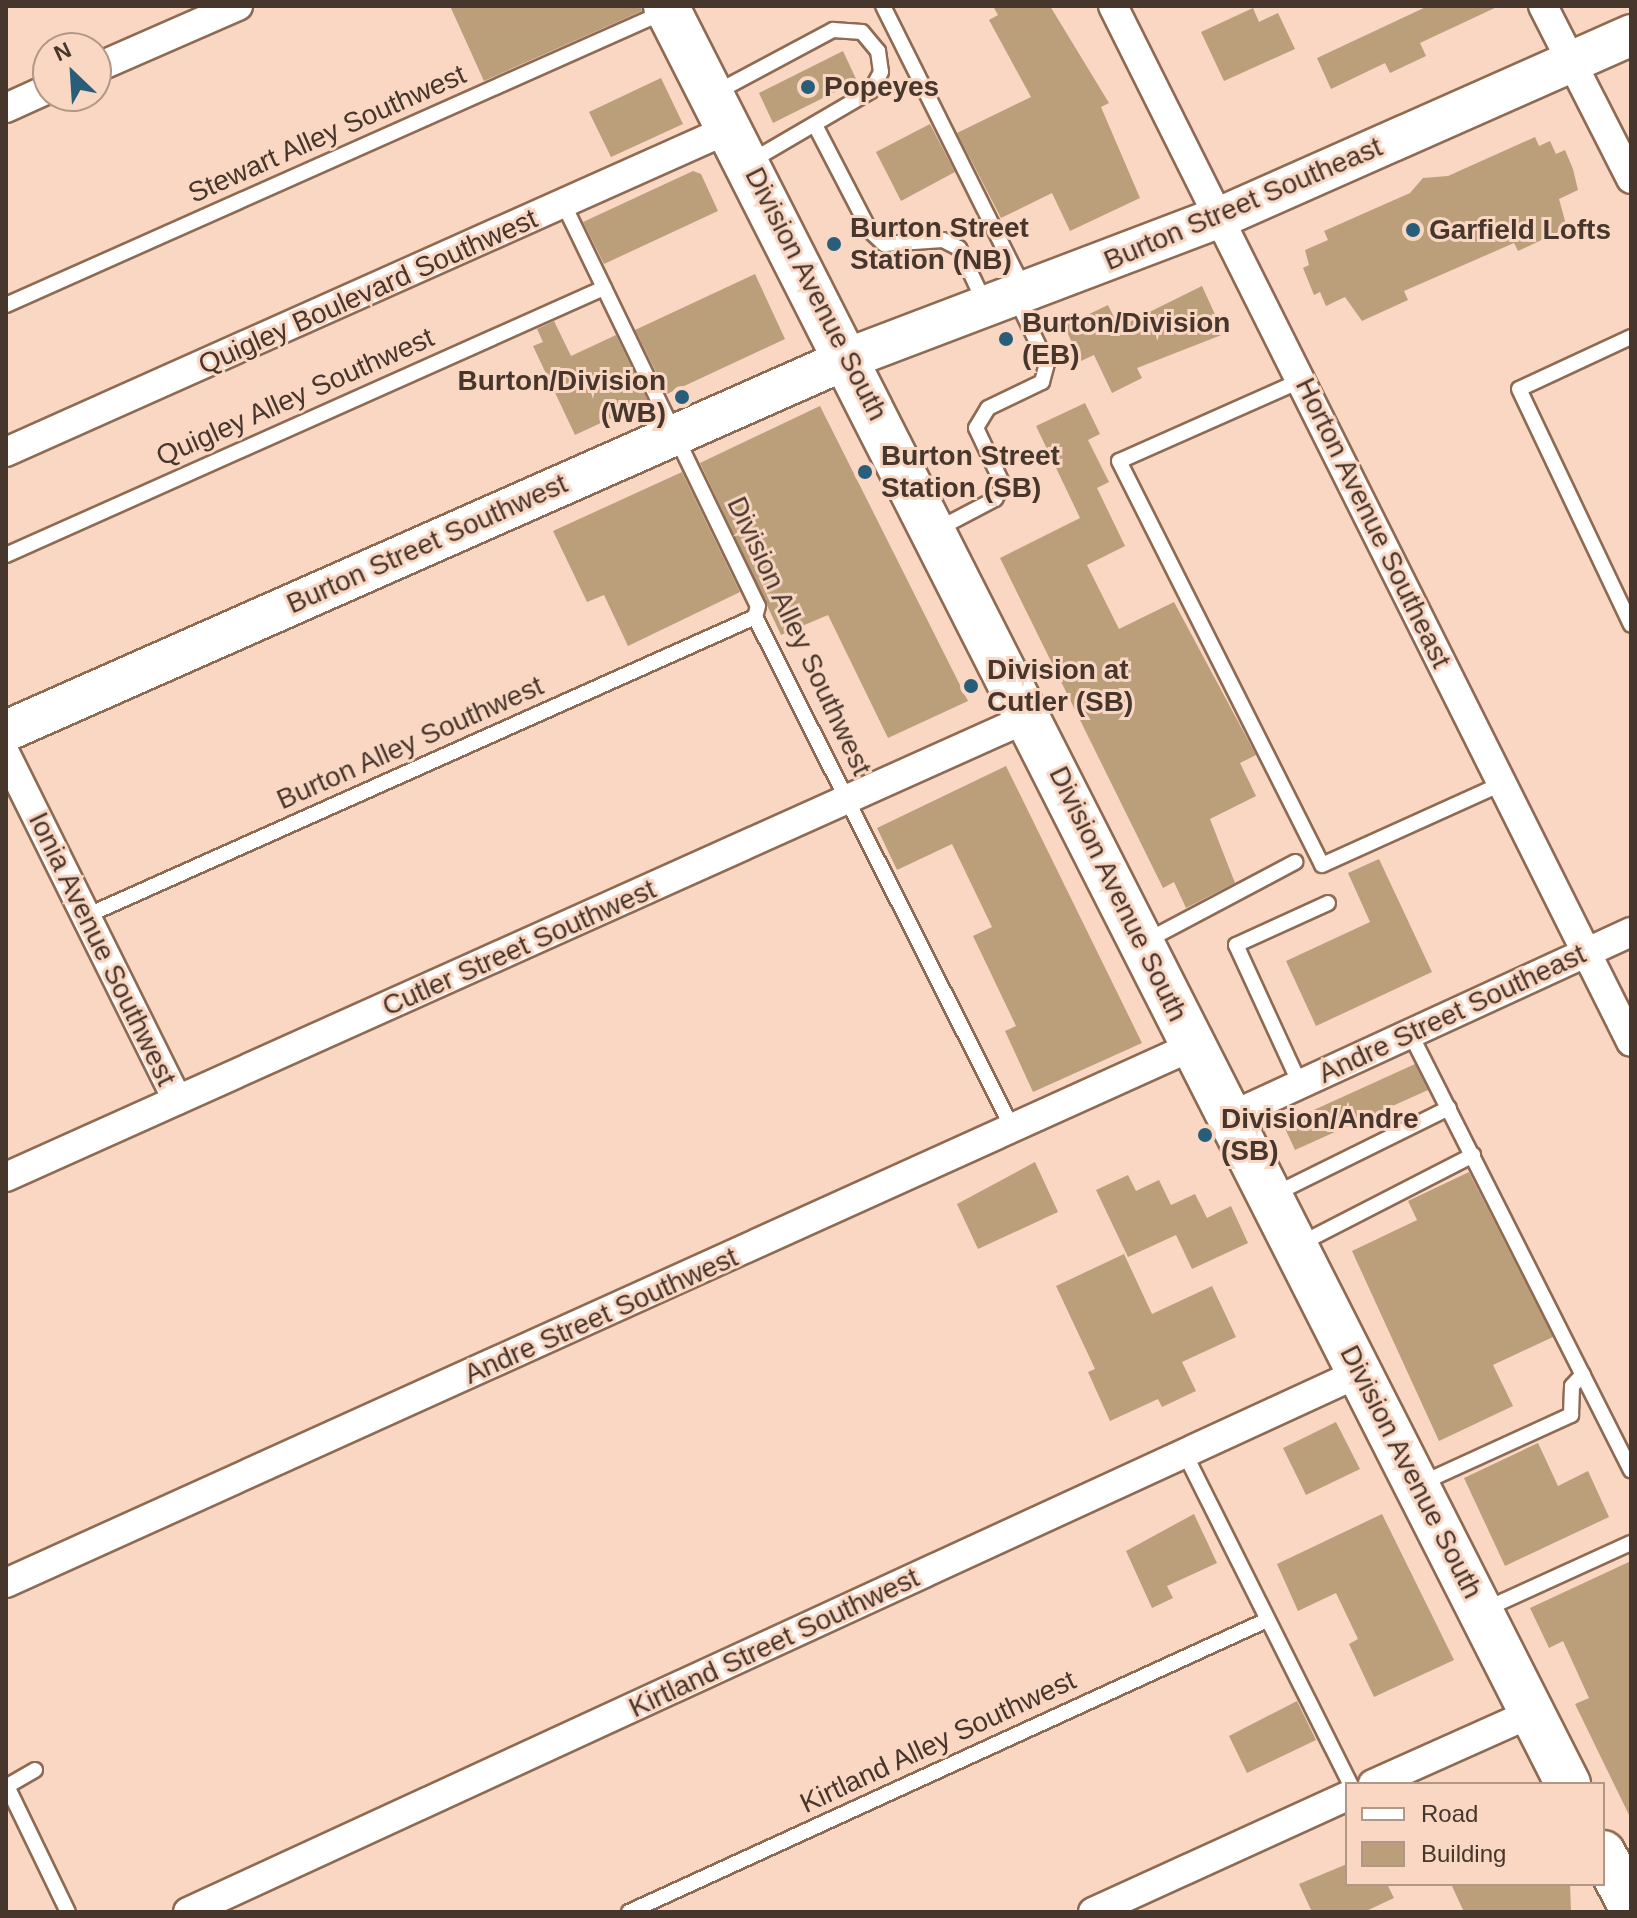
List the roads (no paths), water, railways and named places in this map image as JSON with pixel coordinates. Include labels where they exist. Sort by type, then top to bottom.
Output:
[{"type":"main road","name":"Division Avenue South","points":[[667,8],[849,358],[1193,1046],[1567,1782]]},
{"type":"main road","name":"Burton Street Southeast","points":[[849,358],[1010,301],[1221,217],[1631,35]]},
{"type":"main road","name":"Burton Street Southwest","points":[[6,731],[849,358]]},
{"type":"street","points":[[112,61],[238,6]]},
{"type":"street","name":"Horton Avenue Southeast","points":[[1113,6],[1631,1042]]},
{"type":"street","points":[[1543,6],[1631,179]]},
{"type":"street","points":[[6,108],[32,96]]},
{"type":"street","name":"Quigley Boulevard Southwest","points":[[6,452],[730,129]]},
{"type":"street","name":"Cutler Street Southwest","points":[[6,1177],[847,802],[1030,717]]},
{"type":"street","name":"Ionia Avenue Southwest","points":[[6,755],[177,1100]]},
{"type":"street","name":"Andre Street Southeast","points":[[1231,1116],[1631,932]]},
{"type":"street","name":"Andre Street Southwest","points":[[6,1583],[1193,1046]]},
{"type":"street","name":"Kirtland Street Southwest","points":[[188,1912],[1186,1456],[1359,1373]]},
{"type":"street","points":[[1377,1782],[1532,1713]]},
{"type":"street","points":[[1093,1912],[1345,1797]]},
{"type":"lane","points":[[883,6],[1010,301],[1047,363],[1042,382],[988,408],[976,428],[1003,485],[995,499],[936,530]]},
{"type":"lane","name":"Stewart Alley Southwest","points":[[6,305],[667,8]]},
{"type":"lane","points":[[833,30],[862,32],[880,57],[879,79],[858,102],[815,125],[730,129],[833,30]]},
{"type":"lane","points":[[815,125],[870,231],[884,244],[943,240],[959,248],[1010,301]]},
{"type":"lane","name":"Division Alley Southwest","points":[[564,205],[758,606],[755,617],[1013,1130]]},
{"type":"lane","name":"Quigley Alley Southwest","points":[[6,555],[604,288]]},
{"type":"lane","points":[[1631,337],[1519,389],[1631,625]]},
{"type":"lane","points":[[1302,380],[1119,461],[1322,865],[1501,784]]},
{"type":"lane","name":"Burton Alley Southwest","points":[[86,916],[755,617]]},
{"type":"lane","points":[[1142,943],[1295,862]]},
{"type":"lane","points":[[1300,1084],[1236,945],[1328,903]]},
{"type":"lane","points":[[1410,1033],[1631,1470]]},
{"type":"lane","points":[[1271,1196],[1449,1108]]},
{"type":"lane","points":[[1297,1246],[1473,1155]]},
{"type":"lane","points":[[1418,1485],[1571,1415],[1572,1386],[1583,1374]]},
{"type":"lane","points":[[1186,1456],[1349,1782]]},
{"type":"lane","points":[[1482,1610],[1631,1543]]},
{"type":"lane","name":"Kirtland Alley Southwest","points":[[629,1912],[1267,1620]]},
{"type":"lane","points":[[35,1770],[7,1786],[68,1912]]},
{"type":"place","name":"Popeyes","points":[[808,87]]},
{"type":"place","name":"Garfield Lofts","points":[[1413,230]]},
{"type":"place","name":"Burton Street Station (NB)","points":[[834,244]]},
{"type":"place","name":"Burton/Division (EB)","points":[[1006,339]]},
{"type":"place","name":"Burton/Division (WB)","points":[[682,397]]},
{"type":"place","name":"Burton Street Station (SB)","points":[[865,472]]},
{"type":"place","name":"Division at Cutler (SB)","points":[[971,686]]},
{"type":"place","name":"Division/Andre (SB)","points":[[1205,1135]]}]
